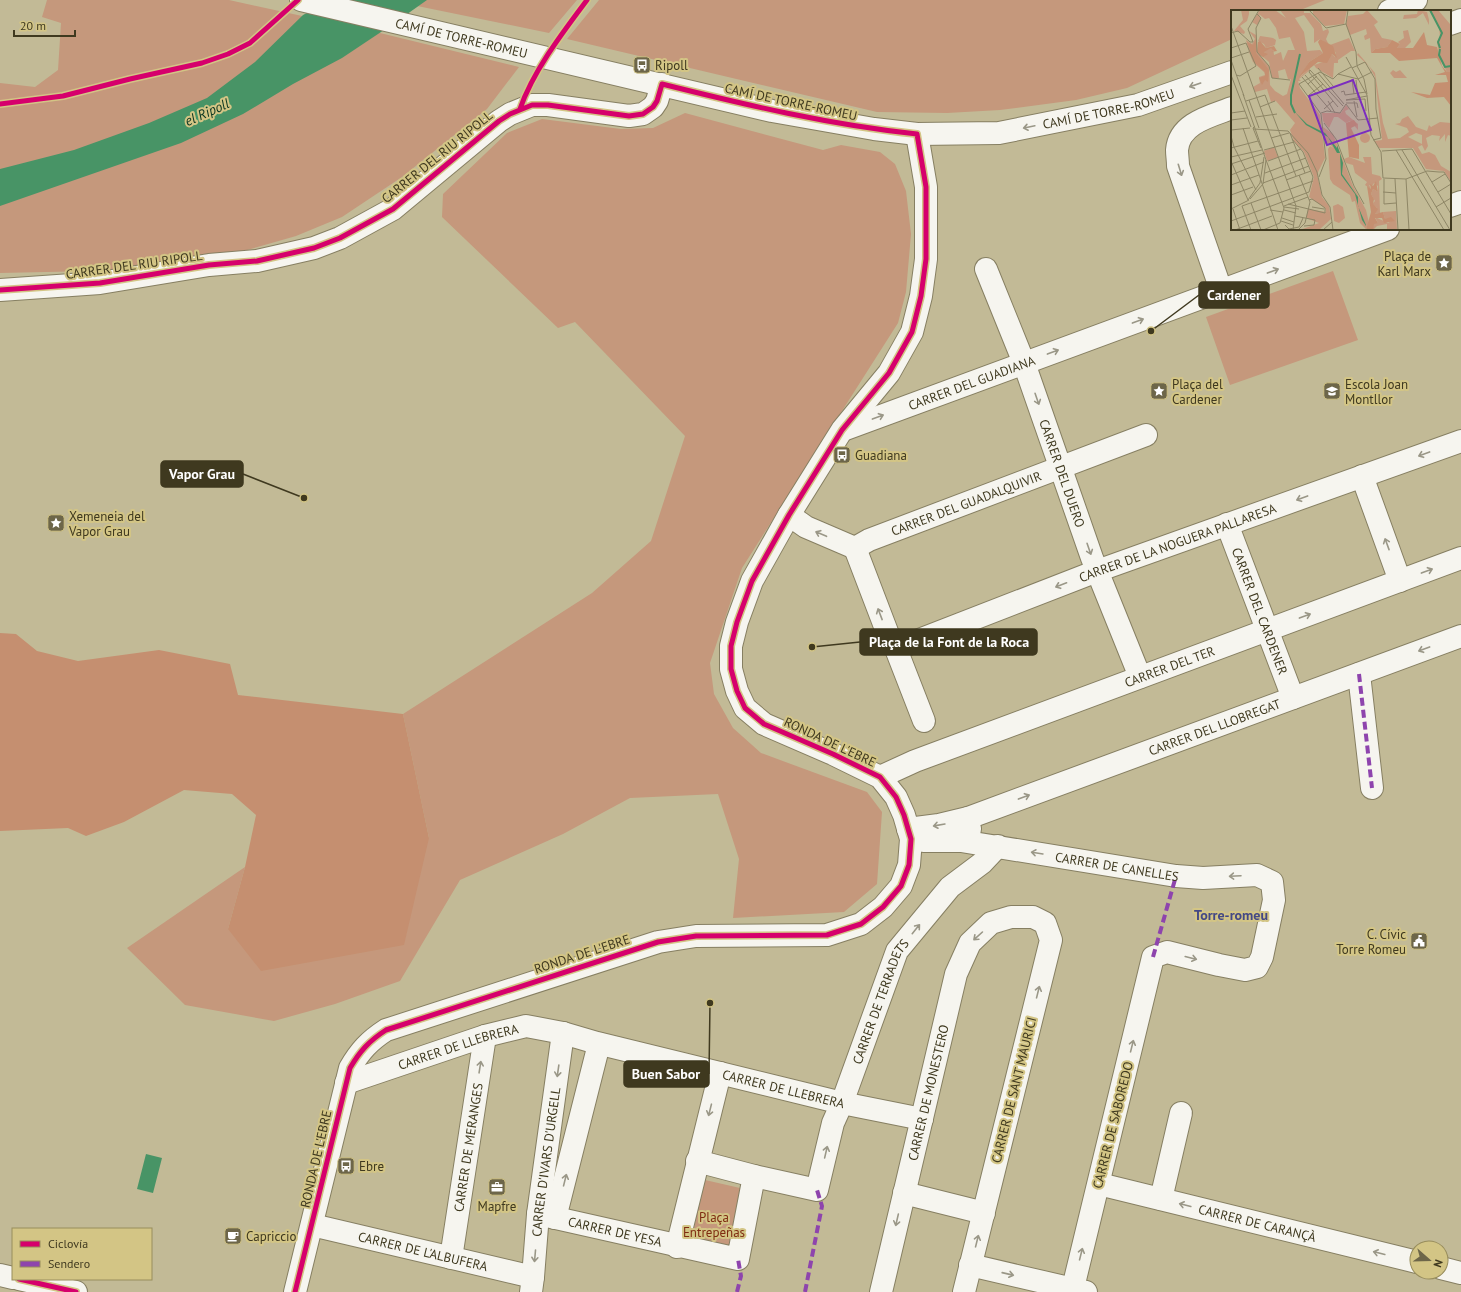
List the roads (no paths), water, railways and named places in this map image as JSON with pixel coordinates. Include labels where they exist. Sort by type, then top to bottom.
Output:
[{"type":"street","name":"CAMÍ DE TORRE-ROMEU","points":[[301,0],[772,111],[874,129],[918,134],[1000,133],[1138,105],[1231,72]]},
{"type":"street","points":[[1391,10],[1416,0]]},
{"type":"street","points":[[1451,24],[1461,20]]},
{"type":"street","name":"CARRER DEL RIU RIPOLL","points":[[0,290],[100,283],[209,265],[257,261],[314,248],[340,238],[393,209],[499,121],[510,114],[532,105],[548,105],[629,116],[643,114],[653,107],[658,100],[662,84]]},
{"type":"street","points":[[1221,290],[1178,166],[1177,148],[1183,133],[1197,122],[1231,108]]},
{"type":"street","name":"RONDA DE L'EBRE","points":[[295,1292],[350,1068],[359,1052],[373,1039],[386,1030],[658,942],[696,936],[827,934],[861,924],[883,907],[900,886],[909,866],[910,834],[896,797],[880,777],[833,754],[764,724],[745,708],[737,691],[731,669],[731,646],[737,622],[752,580],[842,430],[889,373],[912,332],[921,296],[926,259],[926,187],[918,134]]},
{"type":"street","points":[[1451,206],[1461,202]]},
{"type":"street","name":"CARRER DEL GUADIANA","points":[[842,430],[1385,230]]},
{"type":"street","name":"CARRER DEL DUERO","points":[[986,269],[1024,363],[1097,571],[1140,677]]},
{"type":"street","name":"CARRER DEL GUADALQUIVIR","points":[[855,548],[870,540],[1146,435]]},
{"type":"street","name":"CARRER DE LA NOGUERA PALLARESA","points":[[896,649],[1097,571],[1461,441]]},
{"type":"street","points":[[1362,476],[1400,581]]},
{"type":"street","points":[[790,515],[806,527],[855,548],[889,637],[896,649],[924,721]]},
{"type":"street","name":"CARRER DEL CARDENER","points":[[1227,524],[1293,698]]},
{"type":"street","name":"CARRER DEL TER","points":[[880,777],[915,761],[1461,558]]},
{"type":"street","name":"CARRER DEL LLOBREGAT","points":[[910,834],[968,818],[1461,636]]},
{"type":"street","points":[[1359,674],[1372,788]]},
{"type":"street","points":[[910,834],[925,841],[962,841],[970,829],[968,818]]},
{"type":"street","name":"CARRER DE CANELLES","points":[[962,841],[1176,876],[1203,878],[1257,875],[1272,882],[1274,900],[1262,957],[1257,967],[1245,970],[1167,952],[1153,957]]},
{"type":"street","name":"CARRER DE TERRADETS","points":[[754,1176],[817,1190],[833,1123],[842,1103],[897,951],[950,887],[982,863],[998,846]]},
{"type":"street","name":"CARRER DE MONESTERO","points":[[881,1292],[956,974],[970,943],[991,923],[1011,917]]},
{"type":"street","name":"CARRER DE SANT MAURICI","points":[[964,1292],[1051,940],[1045,923],[1033,917],[1011,917]]},
{"type":"street","name":"CARRER DE SABOREDO","points":[[1077,1291],[1099,1184],[1153,957]]},
{"type":"street","name":"CARRER DE LLEBRERA","points":[[346,1084],[485,1036],[526,1026],[563,1033],[599,1044],[842,1103],[922,1120]]},
{"type":"street","name":"CARRER D'IVARS D'URGELL","points":[[547,1216],[563,1033]]},
{"type":"street","name":"CARRER DE MERANGES","points":[[451,1258],[485,1036]]},
{"type":"street","name":"CARRER D'IVARS D'URGELL","points":[[532,1285],[547,1216],[599,1044]]},
{"type":"street","points":[[677,1247],[697,1161],[720,1073]]},
{"type":"street","points":[[1161,1199],[1181,1113]]},
{"type":"street","points":[[697,1161],[754,1176]]},
{"type":"street","name":"CARRER DE YESA","points":[[547,1216],[738,1260],[754,1176]]},
{"type":"street","name":"CARRER DE CARANÇÀ","points":[[1099,1184],[1409,1260]]},
{"type":"street","points":[[904,1193],[984,1213]]},
{"type":"street","name":"CARRER DE L'ALBUFERA","points":[[312,1225],[451,1258],[532,1285]]},
{"type":"street","points":[[970,1265],[1077,1291]]},
{"type":"street","points":[[1449,1270],[1461,1273],[1461,1292]]},
{"type":"street","points":[[0,1275],[12,1278]]},
{"type":"street","points":[[23,1280],[76,1292]]},
{"type":"water","name":"el Ripoll","points":[[332,0],[427,0],[342,58],[293,84],[243,114],[181,143],[0,206],[0,169],[74,150],[149,123],[207,98],[255,62],[303,15]]},
{"type":"water","points":[[146,1154],[162,1158],[153,1193],[137,1189]]},
{"type":"place","name":"Ripoll","points":[[642,65]]},
{"type":"place","name":"Plaça de Karl Marx","points":[[1444,263]]},
{"type":"place","name":"Cardener","points":[[1151,331]]},
{"type":"place","name":"Plaça del Cardener","points":[[1159,391]]},
{"type":"place","name":"Escola Joan Montllor","points":[[1332,391]]},
{"type":"place","name":"Guadiana","points":[[842,455]]},
{"type":"place","name":"Vapor Grau","points":[[304,498]]},
{"type":"place","name":"Xemeneia del Vapor Grau","points":[[56,523]]},
{"type":"place","name":"Plaça de la Font de la Roca","points":[[812,647]]},
{"type":"place","name":"C. Cívic Torre Romeu","points":[[1419,941]]},
{"type":"place","name":"Buen Sabor","points":[[710,1003]]},
{"type":"place","name":"Ebre","points":[[346,1166]]},
{"type":"place","name":"Mapfre","points":[[497,1187]]},
{"type":"place","name":"Capriccio","points":[[233,1236]]},
{"type":"district","name":"Torre-romeu","points":[[1231,915]]},
{"type":"park label","name":"Plaça Entrepeñas","points":[[714,1224]]}]
